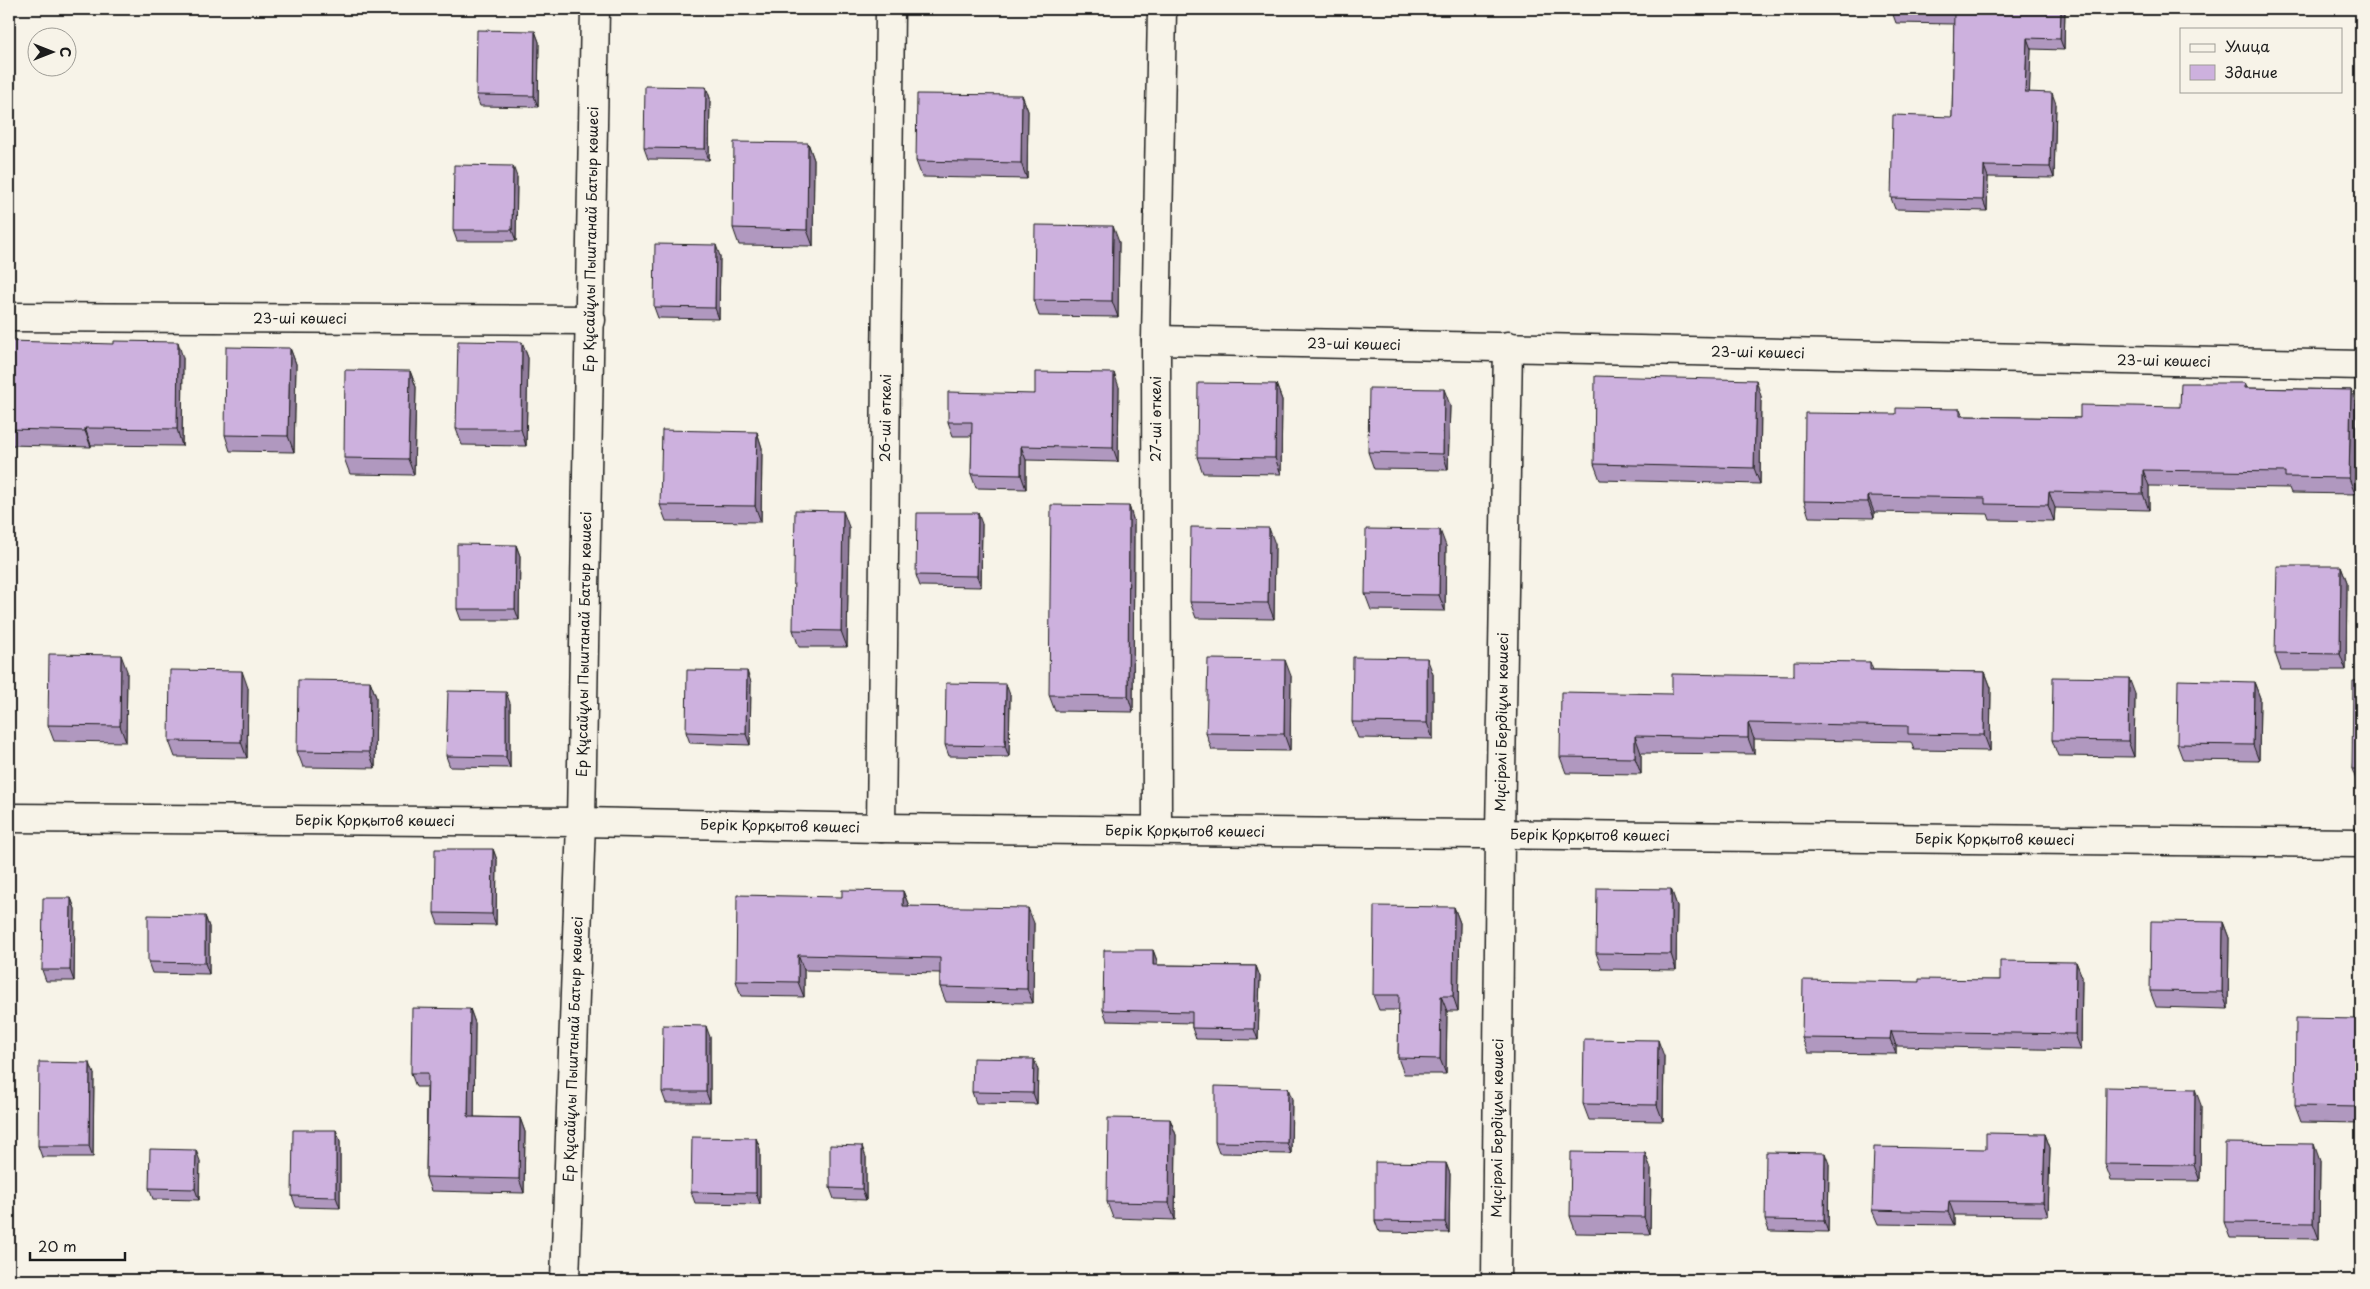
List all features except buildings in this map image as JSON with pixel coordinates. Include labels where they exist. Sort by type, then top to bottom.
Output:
[{"type":"street","name":"Ер Құсайұлы Пыштанай Батыр көшесі","points":[[565,1280],[581,822],[595,9]]},
{"type":"street","name":"26-ші өткелі","points":[[881,828],[890,9]]},
{"type":"street","name":"27-ші өткелі","points":[[1157,830],[1156,340],[1162,9]]},
{"type":"street","name":"23-шi көшесi","points":[[9,317],[591,320]]},
{"type":"street","name":"23-шi көшесi","points":[[1156,340],[1508,346],[2361,366]]},
{"type":"street","name":"Мүсірәлі Бердіұлы көшесі","points":[[1496,1280],[1500,834],[1508,346]]},
{"type":"street","name":"Берік Қорқытов көшесі","points":[[9,818],[581,822],[881,828],[2361,843]]}]
